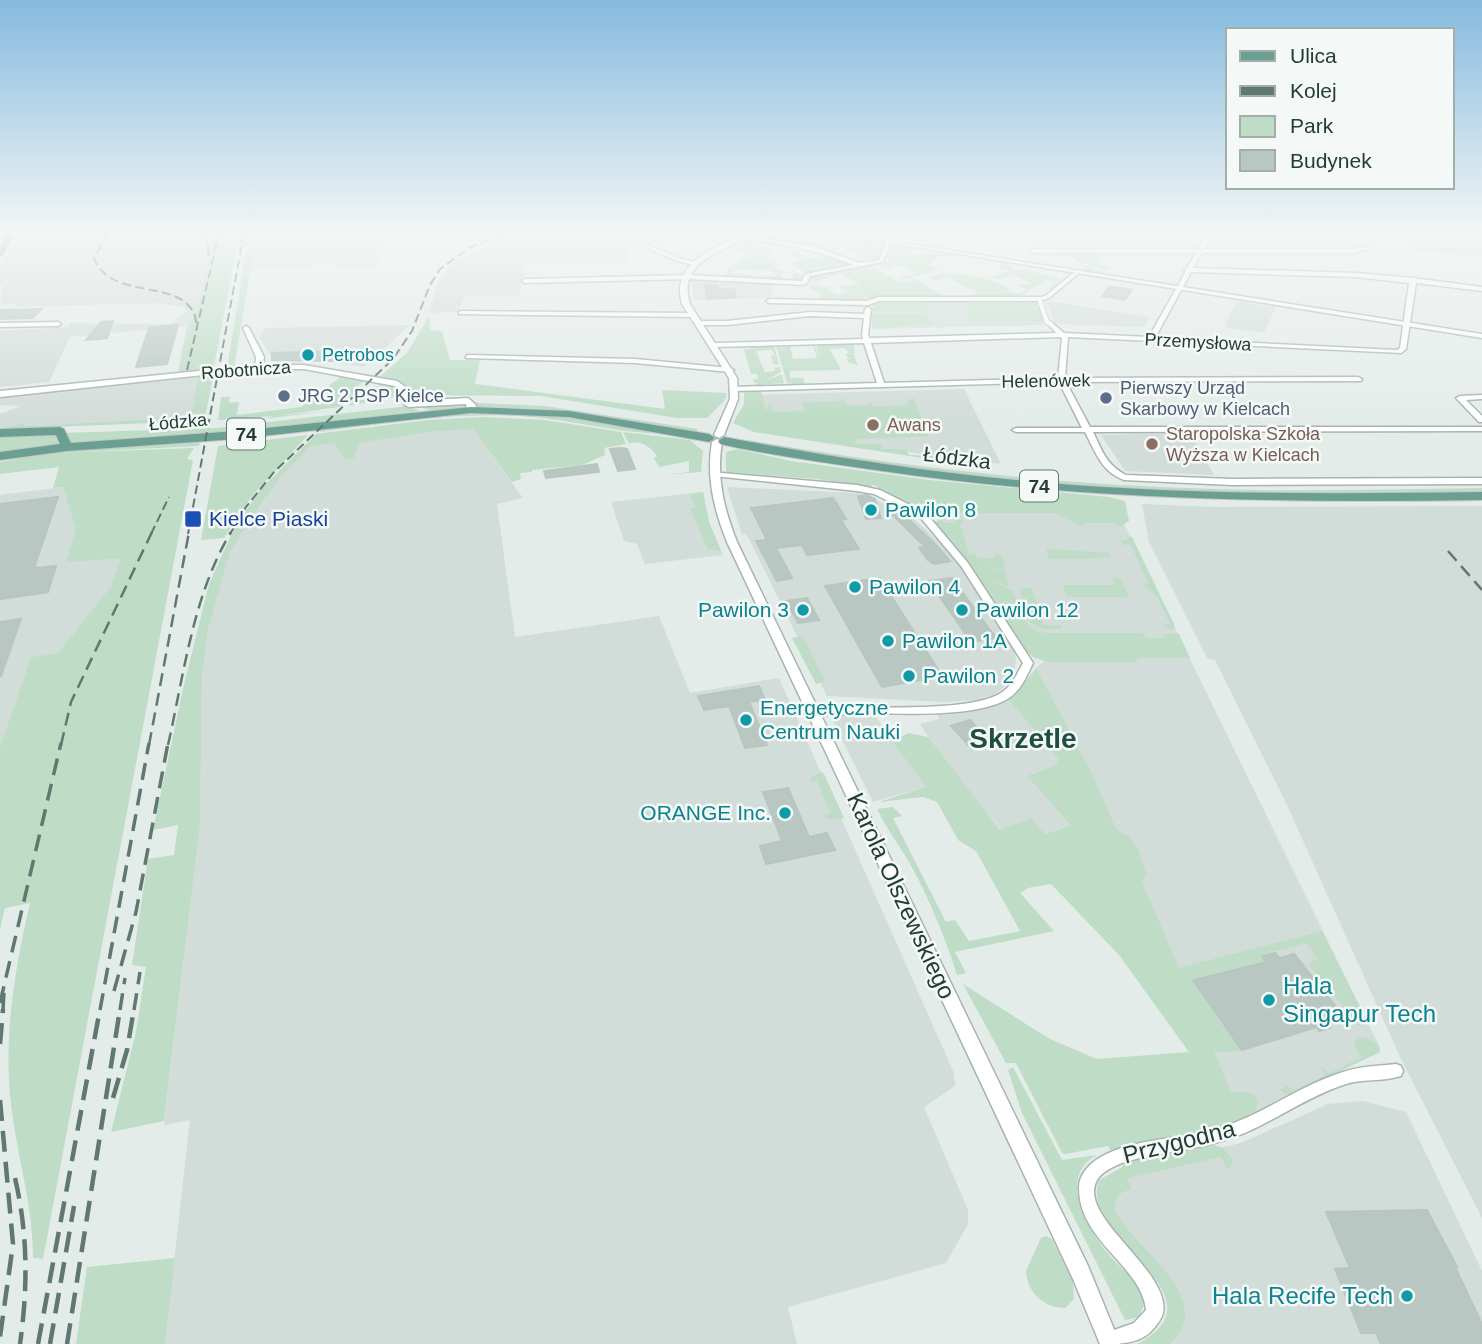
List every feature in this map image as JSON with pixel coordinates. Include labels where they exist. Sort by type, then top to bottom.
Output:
[{"type":"main road","name":"Łódzka","points":[[0,456],[67,447],[237,435],[471,410],[559,413],[905,471],[1093,490],[1261,497],[1482,496]]},
{"type":"main road","points":[[0,433],[60,431],[67,447]]},
{"type":"street","points":[[682,296],[730,370],[735,389]]},
{"type":"street","points":[[769,301],[868,303],[878,299],[1042,300],[1047,296]]},
{"type":"street","points":[[1151,339],[1174,296]]},
{"type":"street","points":[[1226,296],[1482,336]]},
{"type":"street","points":[[1408,325],[1411,296]]},
{"type":"street","points":[[1042,300],[1047,322],[1063,335],[1061,380],[1107,466],[1116,474],[1134,478],[1220,482],[1482,481]]},
{"type":"street","points":[[868,303],[866,341],[881,384]]},
{"type":"street","points":[[461,313],[693,315]]},
{"type":"street","points":[[699,323],[736,323],[810,314],[868,316]]},
{"type":"street","points":[[0,325],[58,324]]},
{"type":"street","name":"Przemysłowa","points":[[714,345],[1063,335],[1399,352],[1403,350],[1408,325]]},
{"type":"street","points":[[246,328],[260,356],[259,367]]},
{"type":"street","points":[[467,357],[635,361],[730,370]]},
{"type":"street","name":"Robotnicza","points":[[0,394],[259,367],[304,367],[385,380],[402,386],[408,404],[468,401],[472,405],[471,410]]},
{"type":"street","name":"Helenówek","points":[[735,389],[1061,380],[1358,379]]},
{"type":"street","name":"Karola Olszewskiego","points":[[735,389],[734,399],[717,439],[714,474],[725,524],[1081,1273],[1110,1342]]},
{"type":"street","points":[[1482,397],[1460,398],[1482,419]]},
{"type":"street","points":[[1016,430],[1482,429]]},
{"type":"street","points":[[714,474],[859,488],[877,492],[918,512],[965,565],[1028,663],[1018,683],[1005,696],[980,705],[814,712]]},
{"type":"street","name":"Przygodna","points":[[1110,1342],[1143,1328],[1152,1317],[1156,1302],[1148,1285],[1111,1244],[1092,1213],[1088,1202],[1087,1183],[1101,1164],[1120,1156],[1225,1133],[1339,1079],[1396,1071]]},
{"type":"shaded area","points":[[1,296],[204,296],[178,370],[187,326],[70,337],[49,382],[0,387],[0,331],[69,327],[70,323],[171,324],[186,312],[184,307],[158,303],[14,307],[15,304],[0,305]]},
{"type":"shaded area","points":[[434,296],[519,296],[465,296],[458,312],[429,313]]},
{"type":"shaded area","points":[[693,296],[770,296],[769,298],[694,300]]},
{"type":"shaded area","points":[[882,301],[1037,302],[1045,325],[872,329],[873,304]]},
{"type":"shaded area","points":[[1046,301],[1150,317],[1144,327],[1055,324]]},
{"type":"shaded area","points":[[1236,301],[1276,307],[1264,333],[1224,327]]},
{"type":"shaded area","points":[[410,325],[364,367],[325,361],[274,360],[259,337],[266,328]]},
{"type":"shaded area","points":[[196,377],[193,407],[188,417],[0,428],[0,414],[21,406],[0,405],[0,397]]},
{"type":"shaded area","name":"Awans","points":[[964,389],[1001,464],[799,437],[748,395]]},
{"type":"shaded area","points":[[473,429],[523,498],[497,504],[515,637],[659,616],[690,693],[779,678],[954,1073],[955,1086],[924,1107],[968,1210],[968,1224],[946,1263],[788,1307],[797,1344],[165,1344],[190,1120],[164,1125],[200,826],[202,675],[208,630],[230,550],[279,479],[310,447],[334,443],[344,459],[354,457],[359,443],[429,432]]},
{"type":"shaded area","points":[[1191,433],[1214,475],[1125,471],[1101,435]]},
{"type":"shaded area","points":[[63,487],[76,530],[121,558],[111,586],[58,653],[31,657],[0,747],[0,495]]},
{"type":"shaded area","points":[[727,487],[857,493],[906,511],[941,544],[963,570],[1015,650],[1016,663],[1012,679],[996,694],[976,700],[944,702],[827,696],[750,541],[746,534],[742,535]]},
{"type":"shaded area","points":[[703,492],[709,522],[723,555],[645,564],[637,544],[624,541],[611,502]]},
{"type":"shaded area","points":[[969,499],[1123,522],[1380,1048],[1378,1053],[1239,1119],[1142,882],[1091,771],[1036,668],[1045,661],[1033,657],[965,554],[935,522],[939,520],[935,515]]},
{"type":"shaded area","points":[[1142,504],[1214,507],[1482,506],[1482,1218],[1401,1059],[1286,803],[1215,660],[1207,658],[1149,542]]},
{"type":"shaded area","points":[[1007,698],[1059,758],[1057,764],[1033,773],[1072,824],[1045,834],[1031,818],[1001,830],[939,754],[920,724],[939,719],[936,712],[943,715],[967,713],[967,709]]},
{"type":"shaded area","points":[[873,712],[926,787],[873,802],[829,713]]},
{"type":"shaded area","points":[[1363,1101],[1406,1112],[1482,1271],[1482,1344],[1156,1344],[1175,1302],[1123,1233],[1107,1183],[1144,1165],[1241,1143],[1328,1104]]},
{"type":"green space","points":[[201,296],[228,296],[213,371],[178,373],[188,326],[194,318]]},
{"type":"green space","points":[[239,296],[246,296],[234,367],[227,368]]},
{"type":"green space","points":[[820,296],[862,296],[867,299],[833,302],[831,298],[829,302],[829,299],[819,298]]},
{"type":"green space","points":[[864,296],[945,296],[951,298],[869,299]]},
{"type":"green space","points":[[966,296],[968,296],[1021,296],[1017,298]]},
{"type":"green space","points":[[882,301],[926,301],[928,310],[872,312],[873,304]]},
{"type":"green space","points":[[963,301],[1038,301],[1044,322],[970,321],[966,303]]},
{"type":"green space","points":[[872,314],[925,314],[932,324],[872,328]]},
{"type":"green space","points":[[429,316],[430,330],[442,331],[450,360],[480,360],[475,384],[665,409],[662,390],[727,393],[725,400],[707,418],[677,418],[541,396],[415,395],[405,384],[379,377],[407,353]]},
{"type":"green space","points":[[853,343],[853,353],[858,365],[848,362],[847,359],[851,359],[847,357],[846,354],[849,353],[845,348],[830,349],[841,370],[790,371],[790,378],[803,378],[805,385],[787,383],[776,345],[781,348],[794,345],[790,346],[793,359],[817,358],[813,345],[797,345],[814,344],[820,359],[816,344]]},
{"type":"green space","points":[[774,345],[779,365],[773,364],[772,361],[776,359],[772,360],[771,355],[775,356],[772,350],[756,351],[765,372],[775,371],[775,368],[780,367],[781,372],[763,382],[782,374],[784,383],[755,385],[758,383],[754,383],[753,379],[758,379],[757,374],[751,374],[744,349],[751,349],[748,346]]},
{"type":"green space","points":[[214,374],[204,421],[0,429],[24,424],[35,426],[188,417],[193,407],[197,375]]},
{"type":"green space","points":[[342,376],[367,381],[357,385],[362,386],[339,407],[276,416],[337,410],[262,419],[274,416],[218,420],[221,397],[230,397],[229,403],[239,402],[237,415],[301,407]]},
{"type":"green space","points":[[375,382],[392,386],[400,392],[400,396],[347,406],[370,387],[380,386]]},
{"type":"green space","points":[[761,391],[766,410],[769,409],[768,404],[771,404],[773,412],[806,411],[801,402],[845,401],[847,405],[869,405],[871,402],[874,407],[905,405],[909,403],[907,400],[914,398],[928,436],[854,439],[856,444],[881,444],[882,449],[906,449],[909,455],[936,456],[936,460],[754,432],[733,423],[744,404],[744,393]]},
{"type":"green space","points":[[458,402],[545,406],[698,429],[696,432],[543,409],[490,407],[430,410],[413,405]]},
{"type":"green space","points":[[408,406],[420,411],[241,433],[0,453],[0,435],[216,428]]},
{"type":"green space","points":[[454,412],[568,416],[664,434],[496,415],[419,419],[318,432],[324,427]]},
{"type":"green space","points":[[481,417],[545,420],[621,432],[626,444],[604,448],[605,455],[582,465],[520,473],[521,479],[512,482],[473,429],[429,432],[359,443],[354,458],[344,459],[334,443],[310,447],[279,479],[230,551],[208,630],[202,675],[200,826],[164,1121],[111,1132],[136,1032],[146,967],[132,965],[148,859],[174,855],[178,825],[153,830],[209,584],[235,527],[260,490],[316,434],[428,420]]},
{"type":"green space","points":[[623,432],[690,440],[703,451],[701,472],[663,475],[689,472],[689,461],[659,467],[654,458],[657,456],[652,450],[641,443],[629,444]]},
{"type":"green space","points":[[308,435],[252,496],[224,538],[201,540],[218,446]]},
{"type":"green space","points":[[200,440],[199,446],[58,453],[194,448],[187,459],[193,460],[43,1259],[33,1258],[28,1200],[11,1104],[8,1053],[15,977],[30,903],[5,908],[0,930],[0,747],[31,657],[58,653],[111,586],[121,558],[66,562],[76,530],[63,487],[53,488],[59,467],[0,474],[0,462],[63,450]]},
{"type":"green space","points":[[747,440],[922,466],[1040,479],[1250,490],[1482,488],[1482,493],[1236,494],[1088,487],[916,468],[745,442]]},
{"type":"green space","points":[[737,449],[791,461],[929,480],[1109,497],[1125,501],[1129,521],[1120,527],[1114,523],[1083,523],[1084,527],[1058,516],[1057,513],[942,513],[942,516],[933,516],[876,489],[878,487],[873,485],[869,487],[818,479],[726,472],[726,452]]},
{"type":"green space","points":[[703,492],[709,522],[721,551],[708,549],[690,509],[696,508],[690,494]]},
{"type":"green space","points":[[942,519],[944,523],[956,523],[955,519],[965,521],[960,524],[969,554],[975,554],[977,558],[995,558],[994,554],[1002,556],[1006,570],[971,563],[1005,571],[1009,586],[990,580],[1013,591],[1023,618],[1032,628],[1047,633],[1135,633],[1144,634],[1146,638],[1165,638],[1164,634],[1179,634],[1190,658],[1138,658],[1136,662],[1047,662],[1033,657],[1025,650],[961,553],[934,523]]},
{"type":"green space","points":[[1127,537],[1132,537],[1173,622],[1175,628],[1171,630],[1163,625],[1170,624],[1156,595],[1143,585],[1149,584],[1131,545],[1124,545],[1122,540],[1128,540]]},
{"type":"green space","points":[[1046,549],[1109,553],[1111,558],[1049,559]]},
{"type":"green space","points":[[1113,578],[1120,578],[1129,597],[1067,597],[1063,585],[1115,585]]},
{"type":"green space","points":[[1019,589],[1032,589],[1044,625],[1061,625],[1061,629],[1043,629],[1031,623]]},
{"type":"green space","points":[[803,636],[825,681],[816,684],[792,638]]},
{"type":"green space","points":[[1036,668],[1091,771],[1116,829],[1129,837],[1138,849],[1146,873],[1142,882],[1179,968],[1322,931],[1366,1019],[1365,1024],[1359,1025],[1310,966],[1311,962],[1318,959],[1306,943],[1260,955],[1264,961],[1191,979],[1243,1051],[1214,1052],[1231,1092],[1252,1093],[1258,1100],[1256,1110],[1223,1127],[1186,1138],[1111,1151],[1108,1146],[1062,1153],[1016,1063],[1006,1063],[963,984],[1048,1038],[1097,1059],[1189,1052],[1119,955],[1051,884],[1028,888],[1020,893],[1054,931],[955,952],[966,973],[957,975],[924,891],[877,809],[893,807],[902,816],[893,818],[946,922],[955,920],[969,941],[1020,931],[976,851],[958,840],[937,802],[923,797],[879,802],[926,787],[892,741],[909,733],[928,737],[1000,830],[1031,818],[1045,834],[1071,825],[1027,776],[1057,764],[1058,758],[1007,698],[1017,692]]},
{"type":"green space","points":[[822,772],[844,818],[831,820],[823,816],[831,813],[817,781],[811,782],[810,778]]},
{"type":"green space","points":[[1364,1037],[1378,1045],[1380,1052],[1289,1095],[1280,1090],[1285,1087],[1281,1083],[1294,1090],[1326,1075],[1319,1066],[1330,1073],[1362,1057],[1354,1046],[1357,1039]]},
{"type":"green space","points":[[1013,1067],[1062,1160],[1097,1155],[1085,1164],[1079,1175],[1079,1201],[1097,1240],[1141,1289],[1145,1302],[1139,1317],[1125,1320],[1022,1113],[1008,1070]]},
{"type":"green space","points":[[1213,1145],[1223,1148],[1233,1160],[1230,1167],[1227,1168],[1221,1157],[1127,1178],[1131,1189],[1116,1200],[1117,1214],[1169,1276],[1182,1299],[1184,1322],[1169,1344],[1137,1344],[1161,1325],[1167,1306],[1160,1286],[1109,1224],[1098,1202],[1099,1180],[1121,1168],[1126,1162]]},
{"type":"green space","points":[[1046,1236],[1052,1239],[1073,1282],[1074,1299],[1065,1308],[1044,1302],[1033,1292],[1027,1279],[1026,1271],[1041,1238]]},
{"type":"green space","points":[[175,1258],[165,1344],[76,1344],[87,1267]]},
{"type":"building","points":[[707,296],[736,297],[707,299]]},
{"type":"building","points":[[1102,296],[1128,296],[1125,300]]},
{"type":"building","points":[[41,309],[33,318],[0,319],[0,310]]},
{"type":"building","points":[[113,321],[107,338],[86,340],[101,322]]},
{"type":"building","points":[[178,325],[167,364],[136,367],[149,328]]},
{"type":"building","name":"Petrobos","points":[[340,351],[333,361],[272,360],[272,353]]},
{"type":"building","points":[[610,449],[627,449],[635,469],[618,471]]},
{"type":"building","points":[[597,464],[599,472],[546,478],[544,471]]},
{"type":"building","name":"Pawilon 8","points":[[866,495],[875,499],[881,518],[866,519],[858,496]]},
{"type":"building","points":[[58,497],[34,568],[56,566],[48,592],[0,599],[0,504]]},
{"type":"building","points":[[833,498],[846,519],[841,520],[859,549],[807,555],[802,545],[776,548],[792,578],[777,581],[756,541],[767,540],[751,508]]},
{"type":"building","points":[[902,513],[950,561],[934,564],[928,560],[919,548],[925,547],[893,515]]},
{"type":"building","name":"Pawilon 1A","points":[[880,578],[942,676],[882,687],[825,586]]},
{"type":"building","name":"Pawilon 12","points":[[952,578],[996,638],[971,642],[929,581]]},
{"type":"building","name":"Pawilon 3","points":[[807,598],[819,620],[798,623],[786,601]]},
{"type":"building","points":[[21,619],[1,676],[0,676],[0,622]]},
{"type":"building","points":[[759,686],[765,700],[749,702],[767,745],[745,748],[729,706],[704,710],[698,696]]},
{"type":"building","points":[[970,720],[991,743],[972,749],[951,726]]},
{"type":"building","name":"ORANGE Inc.","points":[[788,788],[809,837],[827,833],[835,850],[766,864],[760,846],[782,841],[763,792]]},
{"type":"building","name":"Hala Singapur Tech","points":[[1275,953],[1280,958],[1294,954],[1346,1019],[1327,1024],[1330,1028],[1319,1031],[1317,1027],[1242,1050],[1193,980],[1266,962],[1262,956]]},
{"type":"building","name":"Hala Recife Tech","points":[[1427,1210],[1457,1267],[1482,1324],[1482,1344],[1381,1344],[1376,1333],[1361,1333],[1335,1269],[1350,1268],[1326,1212]]},
{"type":"railway","points":[[172,296],[185,302],[194,313],[197,328]]},
{"type":"railway","points":[[197,328],[204,296]]},
{"type":"railway","points":[[188,534],[232,296]]},
{"type":"railway","points":[[230,534],[246,507],[274,472],[393,359],[412,331],[426,296]]},
{"type":"railway","points":[[187,370],[197,328]]},
{"type":"railway","points":[[151,534],[169,497]]},
{"type":"railway","points":[[61,745],[71,702],[152,532]]},
{"type":"railway","points":[[149,745],[189,532]]},
{"type":"railway","points":[[168,745],[199,608],[207,582],[231,532]]},
{"type":"railway","points":[[1448,551],[1482,590]]},
{"type":"railway","points":[[0,1003],[61,743]]},
{"type":"railway","points":[[100,1010],[149,743]]},
{"type":"railway","points":[[114,991],[136,912],[168,743]]},
{"type":"railway","points":[[134,1010],[140,972]]},
{"type":"railway","points":[[120,1010],[125,978]]},
{"type":"railway","points":[[3,1010],[4,992]]},
{"type":"railway","points":[[0,1044],[3,1009]]},
{"type":"railway","points":[[38,1344],[100,1009]]},
{"type":"railway","points":[[67,1344],[120,1009]]},
{"type":"railway","points":[[113,1098],[127,1050],[134,1009]]},
{"type":"railway","points":[[0,1100],[13,1244],[0,1337]]},
{"type":"railway","points":[[15,1178],[25,1261],[20,1344]]},
{"type":"railway","points":[[50,1344],[74,1206]]},
{"type":"place","name":"Petrobos","points":[[308,355]]},
{"type":"place","name":"JRG 2 PSP Kielce","points":[[284,396]]},
{"type":"place","name":"Pierwszy Urząd Skarbowy w Kielcach","points":[[1106,398]]},
{"type":"place","name":"Awans","points":[[873,425]]},
{"type":"place","name":"Staropolska Szkoła Wyższa w Kielcach","points":[[1152,444]]},
{"type":"place","name":"Pawilon 8","points":[[871,510]]},
{"type":"place","name":"Kielce Piaski","points":[[193,519]]},
{"type":"place","name":"Pawilon 4","points":[[855,587]]},
{"type":"place","name":"Pawilon 3","points":[[803,610]]},
{"type":"place","name":"Pawilon 12","points":[[962,610]]},
{"type":"place","name":"Pawilon 1A","points":[[888,641]]},
{"type":"place","name":"Pawilon 2","points":[[909,676]]},
{"type":"place","name":"Energetyczne Centrum Nauki","points":[[746,720]]},
{"type":"place","name":"ORANGE Inc.","points":[[785,813]]},
{"type":"place","name":"Hala Singapur Tech","points":[[1269,1000]]},
{"type":"place","name":"Hala Recife Tech","points":[[1407,1296]]},
{"type":"district","name":"Skrzetle","points":[[1023,738]]}]
